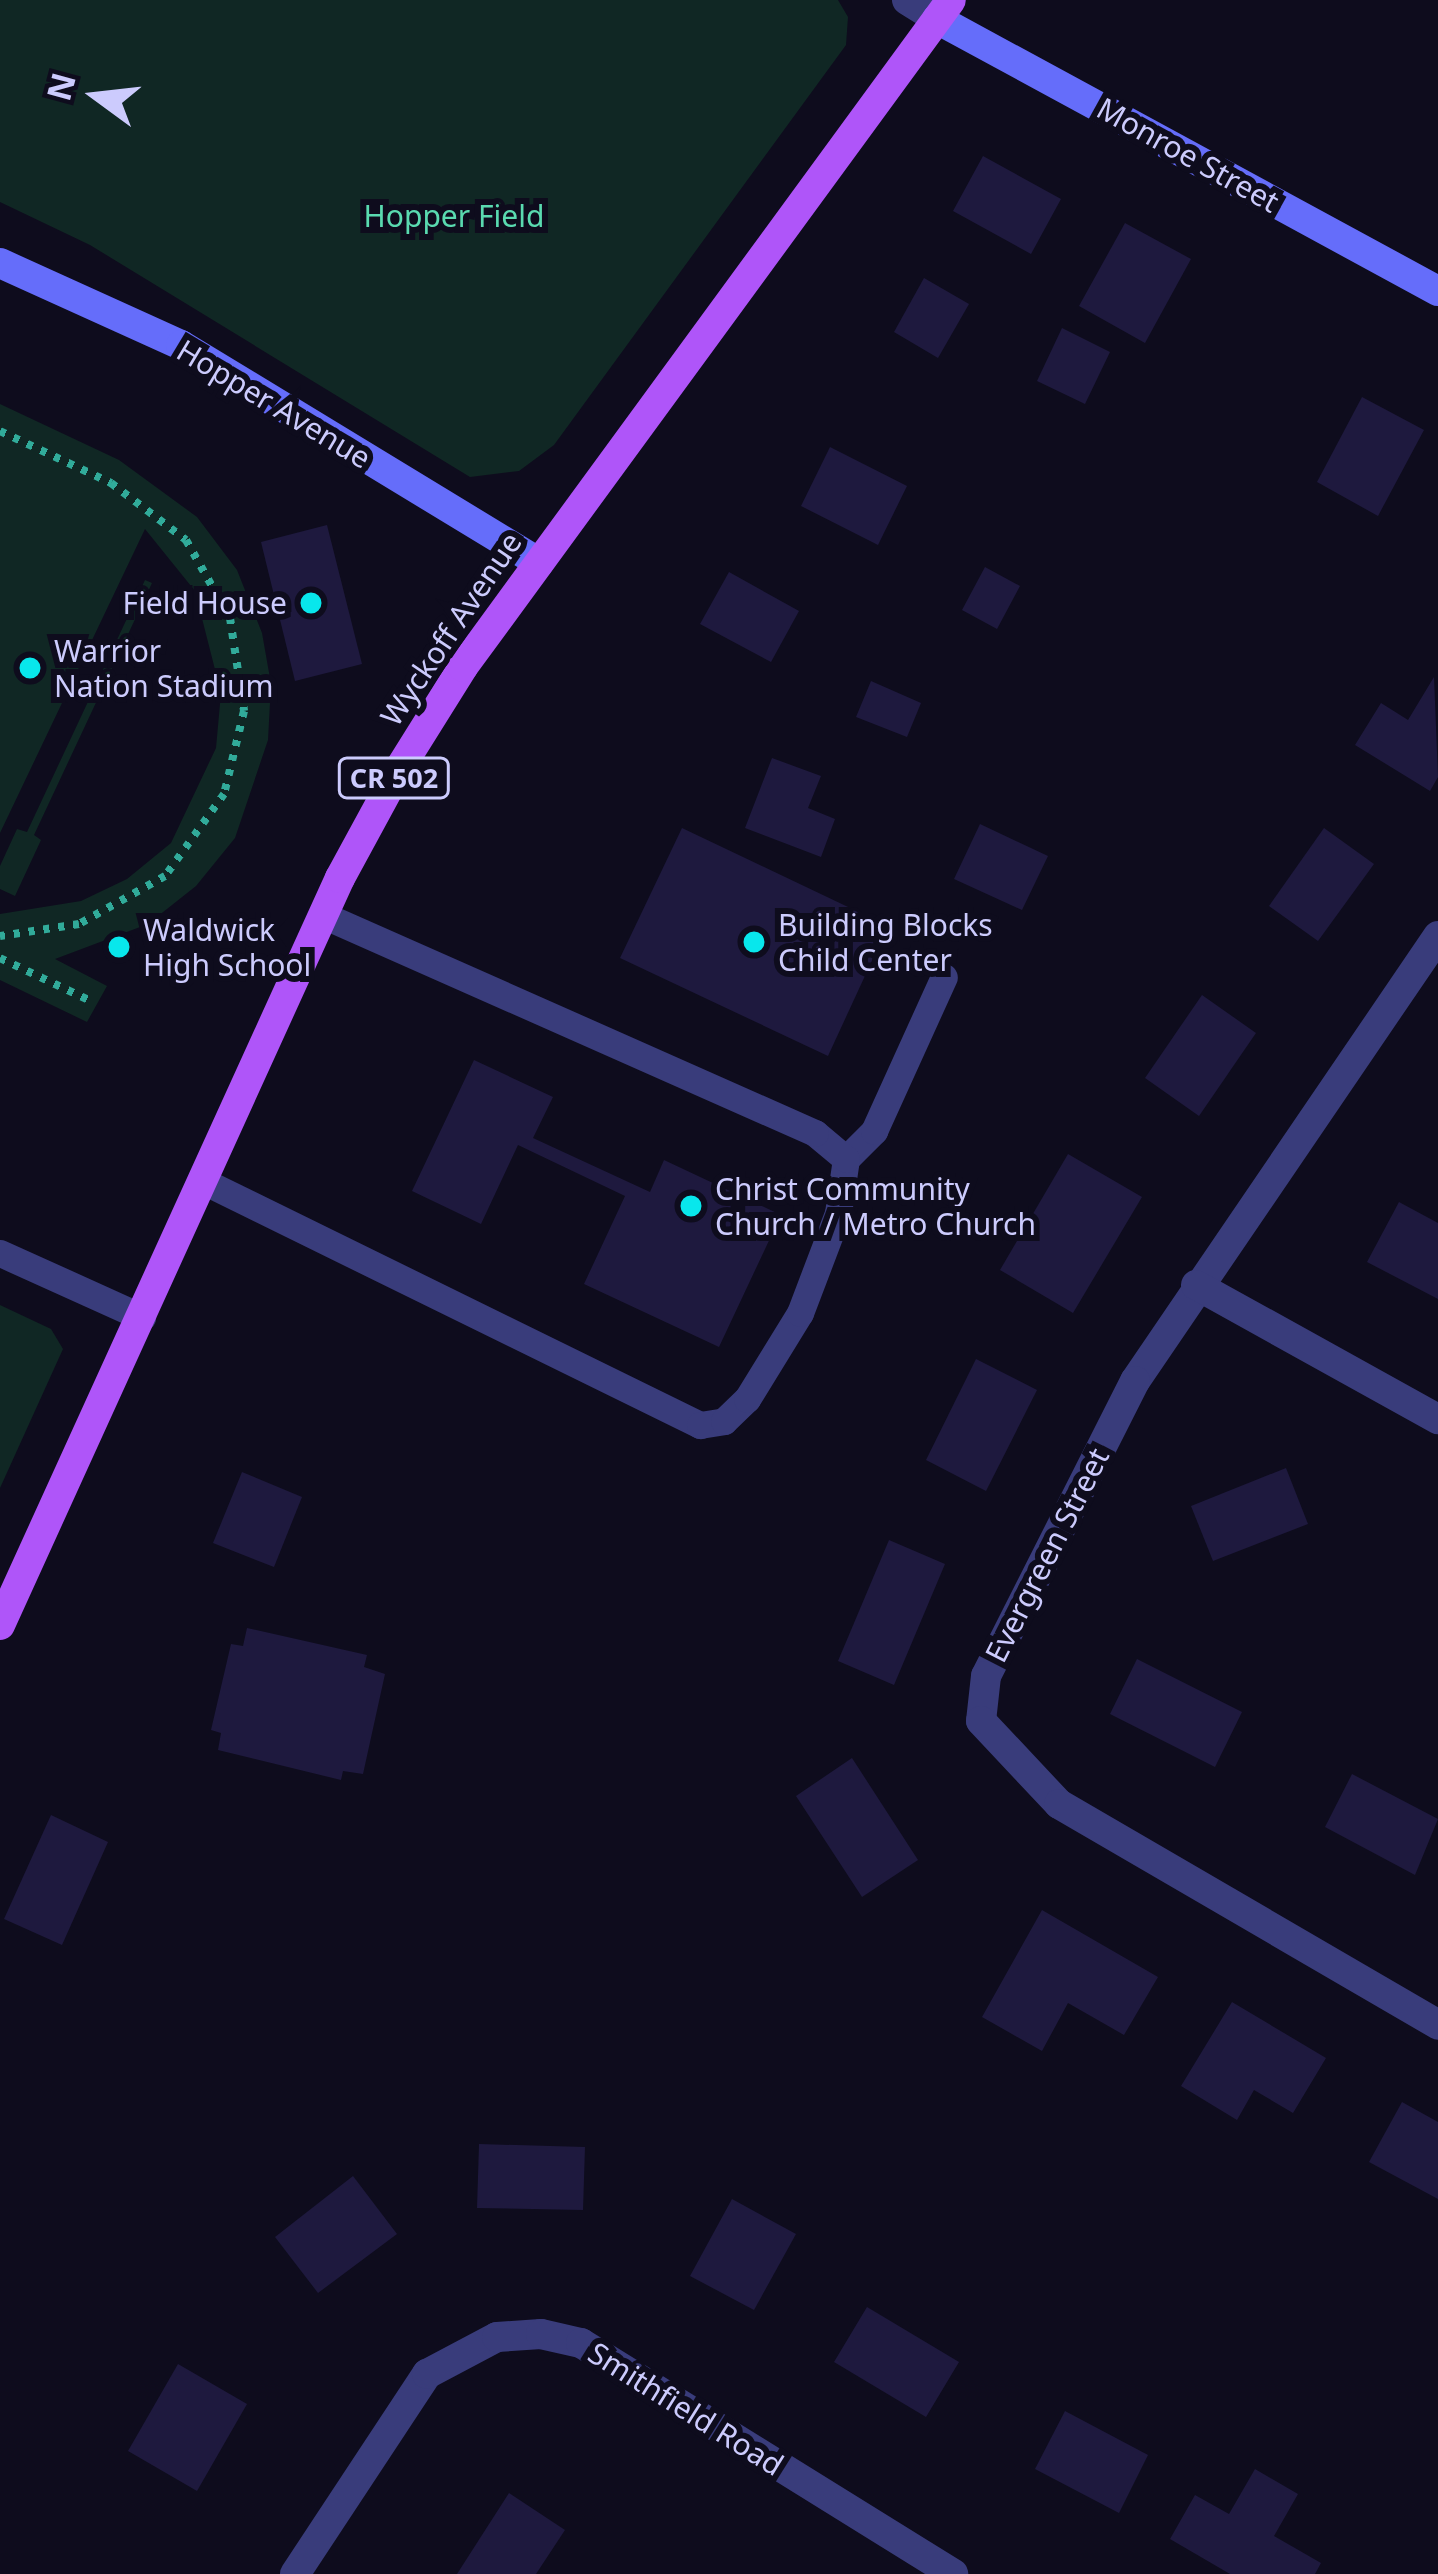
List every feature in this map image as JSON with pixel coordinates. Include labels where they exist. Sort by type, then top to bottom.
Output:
[{"type":"main road","name":"Wyckoff Avenue","points":[[0,1625],[323,915],[398,771],[539,562],[944,9]]},
{"type":"street","points":[[907,0],[944,9]]},
{"type":"street","name":"Monroe Street","points":[[944,9],[1438,291]]},
{"type":"street","name":"Hopper Avenue","points":[[0,263],[181,345],[539,562]]},
{"type":"street","name":"Evergreen Street","points":[[1438,936],[1196,1286],[1136,1381],[986,1676],[981,1721],[1059,1804],[1438,2025]]},
{"type":"street","points":[[1196,1286],[1438,1419]]},
{"type":"street","name":"Smithfield Road","points":[[295,2574],[427,2374],[497,2337],[541,2334],[581,2343],[953,2574]]},
{"type":"lane","points":[[323,915],[815,1133],[846,1159]]},
{"type":"lane","points":[[202,1181],[700,1425],[724,1421],[747,1399],[800,1313],[838,1213],[846,1159],[874,1131],[944,977]]},
{"type":"lane","points":[[0,1253],[142,1317]]},
{"type":"path","points":[[0,431],[111,483],[186,540],[230,618],[244,711],[224,794],[165,876],[79,924],[0,936]]},
{"type":"path","points":[[0,958],[93,1002]]},
{"type":"green space","name":"Hopper Field","points":[[0,0],[838,0],[848,17],[846,45],[554,445],[519,471],[470,477],[90,245],[0,202]]},
{"type":"green space","points":[[0,404],[119,460],[197,517],[237,570],[262,633],[271,684],[268,740],[235,838],[196,886],[148,924],[55,959],[107,986],[87,1022],[0,980],[0,914],[81,901],[127,879],[171,843],[216,748],[221,693],[195,591],[145,529],[0,833]]},
{"type":"green space","points":[[145,580],[152,583],[34,835],[41,840],[15,896],[0,889],[0,866],[17,829],[27,832]]},
{"type":"green space","points":[[0,1305],[51,1329],[63,1349],[0,1488]]},
{"type":"building","points":[[983,156],[1061,199],[1031,254],[953,211]]},
{"type":"building","points":[[1125,223],[1191,259],[1145,343],[1079,306]]},
{"type":"building","points":[[924,278],[969,304],[938,358],[894,332]]},
{"type":"building","points":[[1062,328],[1110,352],[1085,404],[1037,381]]},
{"type":"building","points":[[1362,397],[1424,430],[1378,516],[1317,482]]},
{"type":"building","points":[[830,447],[907,486],[878,545],[801,506]]},
{"type":"building","name":"Field House","points":[[327,525],[362,664],[295,681],[261,542]]},
{"type":"building","points":[[985,567],[1020,586],[997,629],[962,610]]},
{"type":"building","points":[[729,572],[799,611],[771,662],[700,624]]},
{"type":"building","points":[[1434,677],[1438,777],[1430,791],[1355,745],[1381,703],[1408,720]]},
{"type":"building","points":[[871,681],[921,703],[907,737],[856,717]]},
{"type":"building","points":[[772,758],[821,776],[808,808],[835,819],[821,857],[745,828]]},
{"type":"building","points":[[980,824],[1048,856],[1022,910],[954,879]]},
{"type":"building","name":"Building Blocks Child Center","points":[[682,828],[888,926],[828,1056],[620,958]]},
{"type":"building","points":[[1324,828],[1374,864],[1318,941],[1269,906]]},
{"type":"building","points":[[1202,995],[1256,1033],[1199,1116],[1145,1078]]},
{"type":"building","name":"Christ Community Church / Metro Church","points":[[474,1060],[553,1097],[533,1138],[650,1192],[664,1160],[781,1215],[719,1347],[584,1284],[625,1196],[518,1145],[481,1224],[412,1191]]},
{"type":"building","points":[[1068,1154],[1142,1197],[1073,1313],[1000,1270]]},
{"type":"building","points":[[1399,1202],[1438,1223],[1438,1299],[1367,1262]]},
{"type":"building","points":[[976,1359],[1037,1390],[986,1491],[926,1460]]},
{"type":"building","points":[[1286,1468],[1308,1524],[1213,1561],[1191,1506]]},
{"type":"building","points":[[242,1472],[302,1497],[274,1567],[213,1543]]},
{"type":"building","points":[[889,1540],[945,1564],[894,1685],[838,1661]]},
{"type":"building","points":[[247,1628],[367,1655],[364,1667],[385,1674],[363,1774],[343,1771],[341,1780],[218,1750],[221,1733],[211,1730],[231,1644],[243,1646]]},
{"type":"building","points":[[1137,1659],[1242,1712],[1215,1767],[1110,1714]]},
{"type":"building","points":[[852,1758],[918,1860],[862,1897],[796,1796]]},
{"type":"building","points":[[1352,1774],[1438,1819],[1415,1875],[1325,1827]]},
{"type":"building","points":[[51,1815],[108,1842],[62,1945],[4,1919]]},
{"type":"building","points":[[1042,1910],[1158,1977],[1124,2035],[1068,2003],[1042,2051],[982,2017]]},
{"type":"building","points":[[1232,2002],[1326,2058],[1293,2113],[1254,2090],[1237,2120],[1181,2086]]},
{"type":"building","points":[[1402,2102],[1438,2122],[1438,2199],[1369,2162]]},
{"type":"building","points":[[479,2144],[585,2147],[583,2210],[477,2208]]},
{"type":"building","points":[[353,2176],[397,2234],[318,2293],[275,2237]]},
{"type":"building","points":[[732,2199],[796,2234],[754,2310],[690,2276]]},
{"type":"building","points":[[867,2307],[959,2362],[926,2417],[834,2362]]},
{"type":"building","points":[[178,2364],[247,2404],[197,2491],[128,2451]]},
{"type":"building","points":[[1065,2411],[1148,2455],[1119,2513],[1035,2469]]},
{"type":"building","points":[[1255,2469],[1298,2494],[1274,2536],[1321,2563],[1315,2574],[1230,2574],[1170,2539],[1195,2495],[1229,2514]]},
{"type":"building","points":[[509,2493],[565,2530],[536,2574],[457,2574]]},
{"type":"place","name":"Field House","points":[[311,603]]},
{"type":"place","name":"Warrior Nation Stadium","points":[[30,668]]},
{"type":"place","name":"Building Blocks Child Center","points":[[754,942]]},
{"type":"place","name":"Waldwick High School","points":[[119,947]]},
{"type":"place","name":"Christ Community Church / Metro Church","points":[[691,1206]]}]
